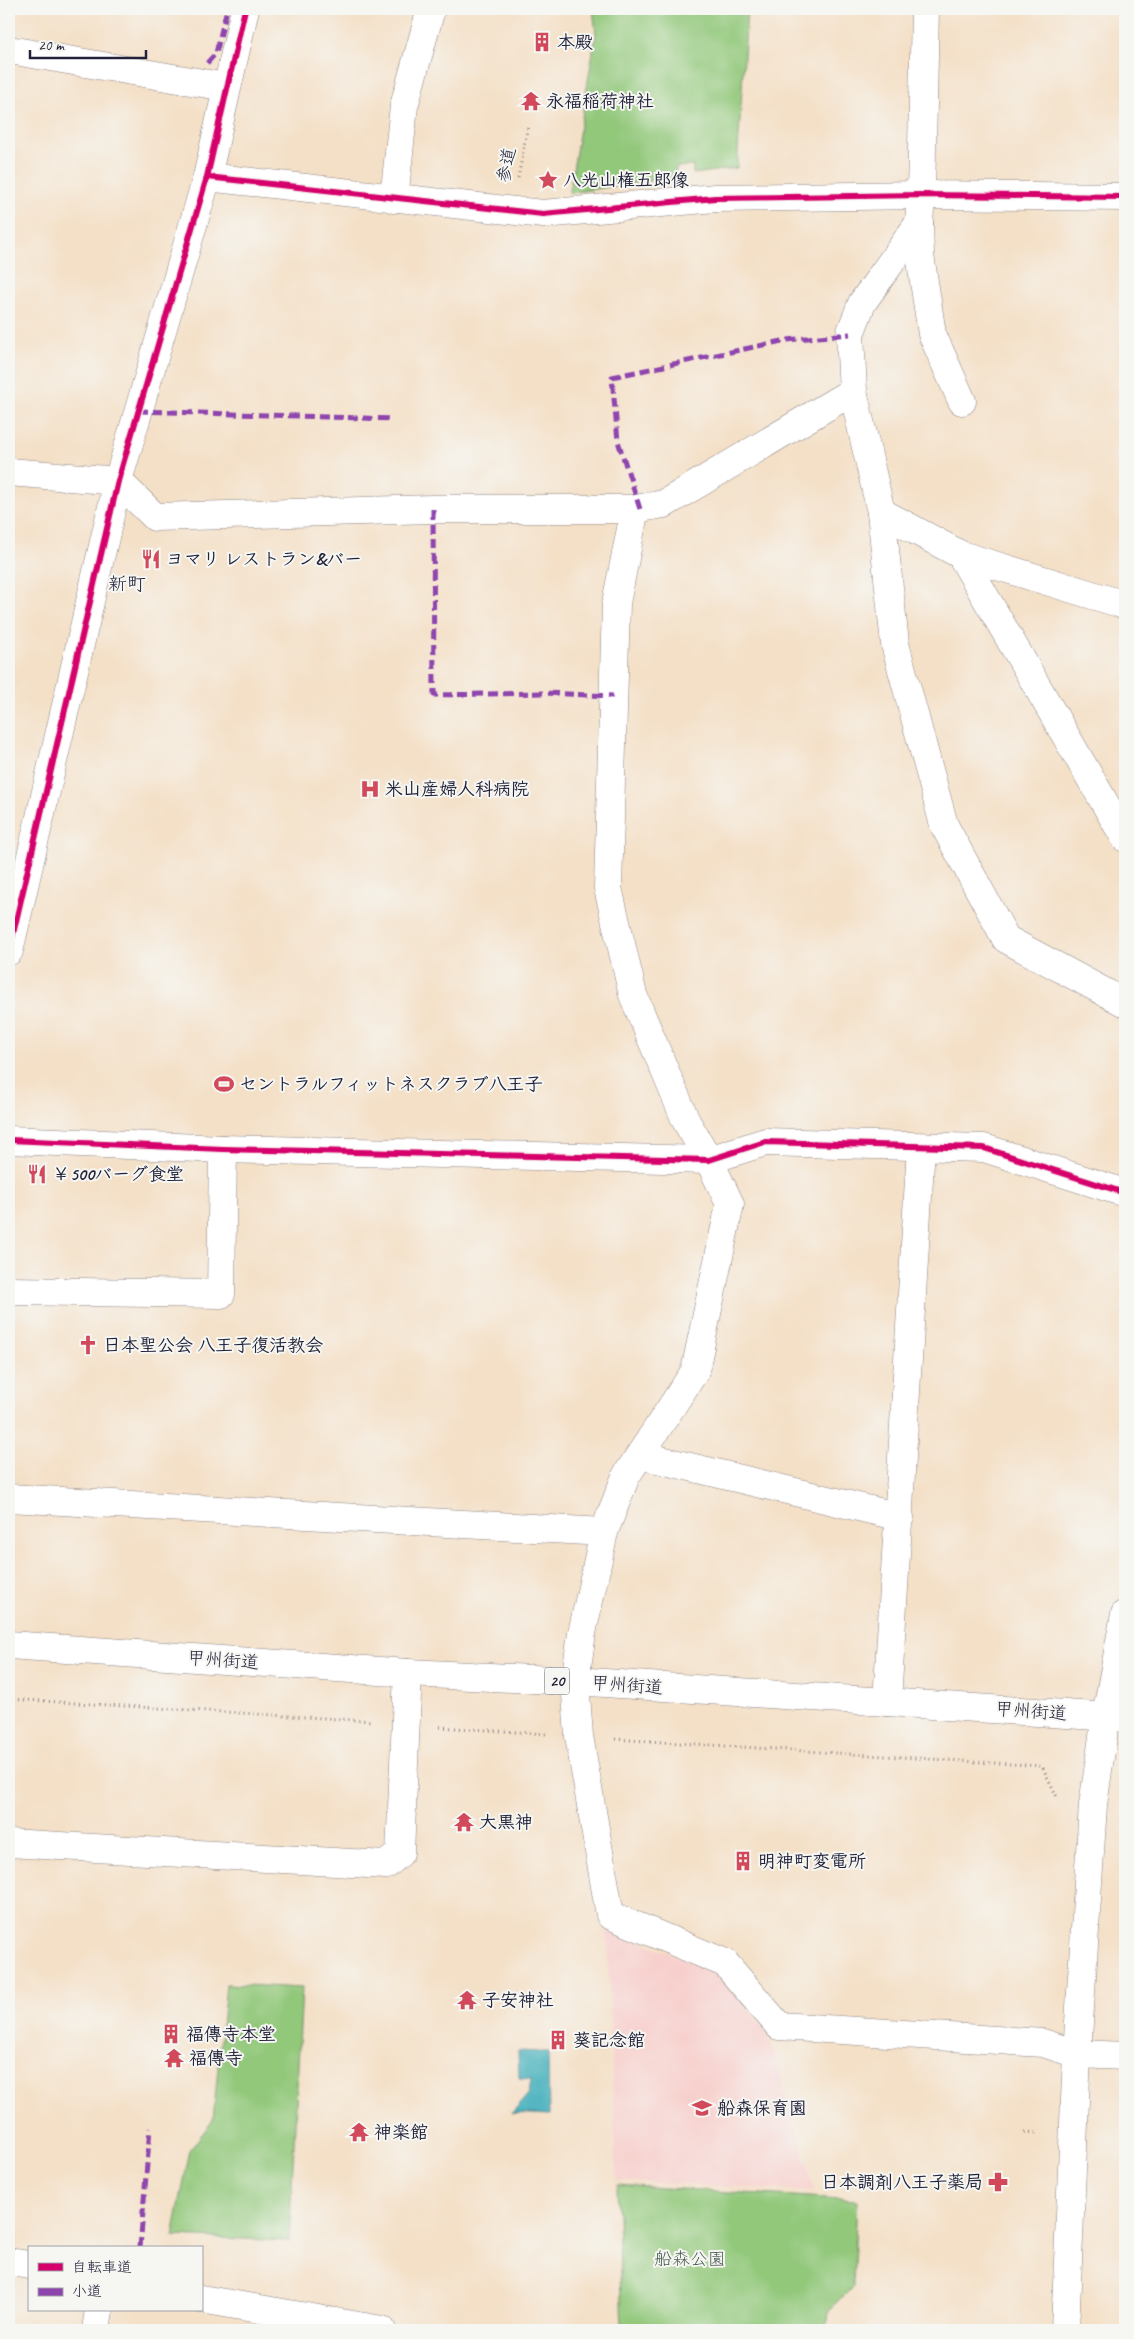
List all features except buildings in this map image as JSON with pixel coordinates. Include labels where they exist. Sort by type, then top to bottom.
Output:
[{"type":"main road","points":[[9,951],[118,481],[207,177],[245,9]]},
{"type":"main road","points":[[394,199],[404,106],[431,9]]},
{"type":"main road","points":[[925,9],[919,223],[920,255],[932,334],[962,401]]},
{"type":"main road","points":[[9,50],[226,87]]},
{"type":"main road","points":[[207,177],[543,214],[715,198],[921,195],[1125,196]]},
{"type":"main road","points":[[919,223],[862,303],[850,334],[852,391],[881,512],[895,644],[944,826],[1006,939],[1125,1003]]},
{"type":"main road","points":[[9,472],[118,481],[155,517],[433,510],[635,510],[664,504],[852,391]]},
{"type":"main road","points":[[635,510],[616,603],[608,888],[633,995],[686,1121],[709,1160],[730,1204],[694,1371],[626,1476],[604,1532],[582,1633],[575,1682],[579,1736],[610,1915],[725,1963],[779,2026],[1043,2043],[1077,2054],[1125,2056]]},
{"type":"main road","points":[[881,512],[961,555],[1125,605]]},
{"type":"main road","points":[[961,555],[1125,838]]},
{"type":"main road","points":[[9,1140],[223,1149],[709,1160],[765,1142],[984,1148],[1125,1193]]},
{"type":"main road","points":[[887,1702],[900,1517],[921,1147]]},
{"type":"main road","points":[[9,1291],[220,1294],[223,1149]]},
{"type":"main road","points":[[640,1455],[900,1517]]},
{"type":"main road","points":[[9,1498],[604,1532]]},
{"type":"main road","points":[[1065,2330],[1077,2054],[1093,1805],[1115,1717],[1125,1614]]},
{"type":"main road","name":"甲州街道","points":[[9,1645],[408,1673],[1115,1717]]},
{"type":"main road","points":[[9,1843],[386,1865],[400,1853],[408,1673]]},
{"type":"main road","points":[[9,2262],[28,2265]]},
{"type":"main road","points":[[202,2299],[382,2330]]},
{"type":"main road","points":[[96,2330],[98,2312]]},
{"type":"path","points":[[9,1699],[376,1722]]},
{"type":"path","points":[[433,1726],[555,1735]]},
{"type":"path","points":[[606,1738],[1042,1766],[1060,1803]]},
{"type":"path","points":[[1025,2132],[1038,2133]]},
{"type":"shaded area","name":"船森保育園","points":[[607,1928],[722,1974],[769,2036],[815,2191],[616,2181]]},
{"type":"green space","points":[[593,9],[747,9],[737,168],[693,174],[693,166],[676,167],[675,177],[569,193],[596,34]]},
{"type":"green space","points":[[226,1984],[302,1988],[289,2241],[173,2236],[190,2150],[213,2120]]},
{"type":"green space","name":"船森公園","points":[[617,2185],[857,2200],[853,2286],[829,2310],[827,2330],[622,2330]]},
{"type":"water","points":[[518,2051],[548,2052],[549,2115],[512,2113],[529,2093],[531,2079],[519,2078]]},
{"type":"marked path","points":[[207,63],[216,53],[227,9]]},
{"type":"marked path","points":[[640,509],[618,441],[612,377],[787,340],[850,334]]},
{"type":"marked path","points":[[138,411],[392,419]]},
{"type":"marked path","points":[[433,509],[434,695],[544,693],[613,696]]},
{"type":"marked path","points":[[140,2246],[150,2128]]},
{"type":"cycle path","points":[[9,951],[118,481],[207,177],[245,9]]},
{"type":"cycle path","points":[[207,177],[543,214],[715,198],[921,195],[1125,197]]},
{"type":"cycle path","points":[[9,1140],[223,1149],[709,1160],[765,1142],[984,1148],[1125,1193]]},
{"type":"place","name":"本殿","points":[[542,42]]},
{"type":"place","name":"永福稲荷神社","points":[[531,101]]},
{"type":"place","name":"八光山権五郎像","points":[[548,180]]},
{"type":"place","name":"ヨマリ レストラン&バー","points":[[151,559]]},
{"type":"place","name":"米山産婦人科病院","points":[[370,789]]},
{"type":"place","name":"セントラルフィットネスクラブ八王子","points":[[224,1084]]},
{"type":"place","name":"￥500バーグ食堂","points":[[37,1174]]},
{"type":"place","name":"日本聖公会 八王子復活教会","points":[[88,1345]]},
{"type":"place","name":"大黒神","points":[[464,1822]]},
{"type":"place","name":"明神町変電所","points":[[743,1861]]},
{"type":"place","name":"子安神社","points":[[467,2000]]},
{"type":"place","name":"福傳寺本堂","points":[[171,2034]]},
{"type":"place","name":"葵記念館","points":[[558,2040]]},
{"type":"place","name":"福傳寺","points":[[174,2058]]},
{"type":"place","name":"船森保育園","points":[[702,2108]]},
{"type":"place","name":"神楽館","points":[[359,2132]]},
{"type":"place","name":"日本調剤八王子薬局","points":[[998,2182]]},
{"type":"district","name":"新町","points":[[127,584]]}]
